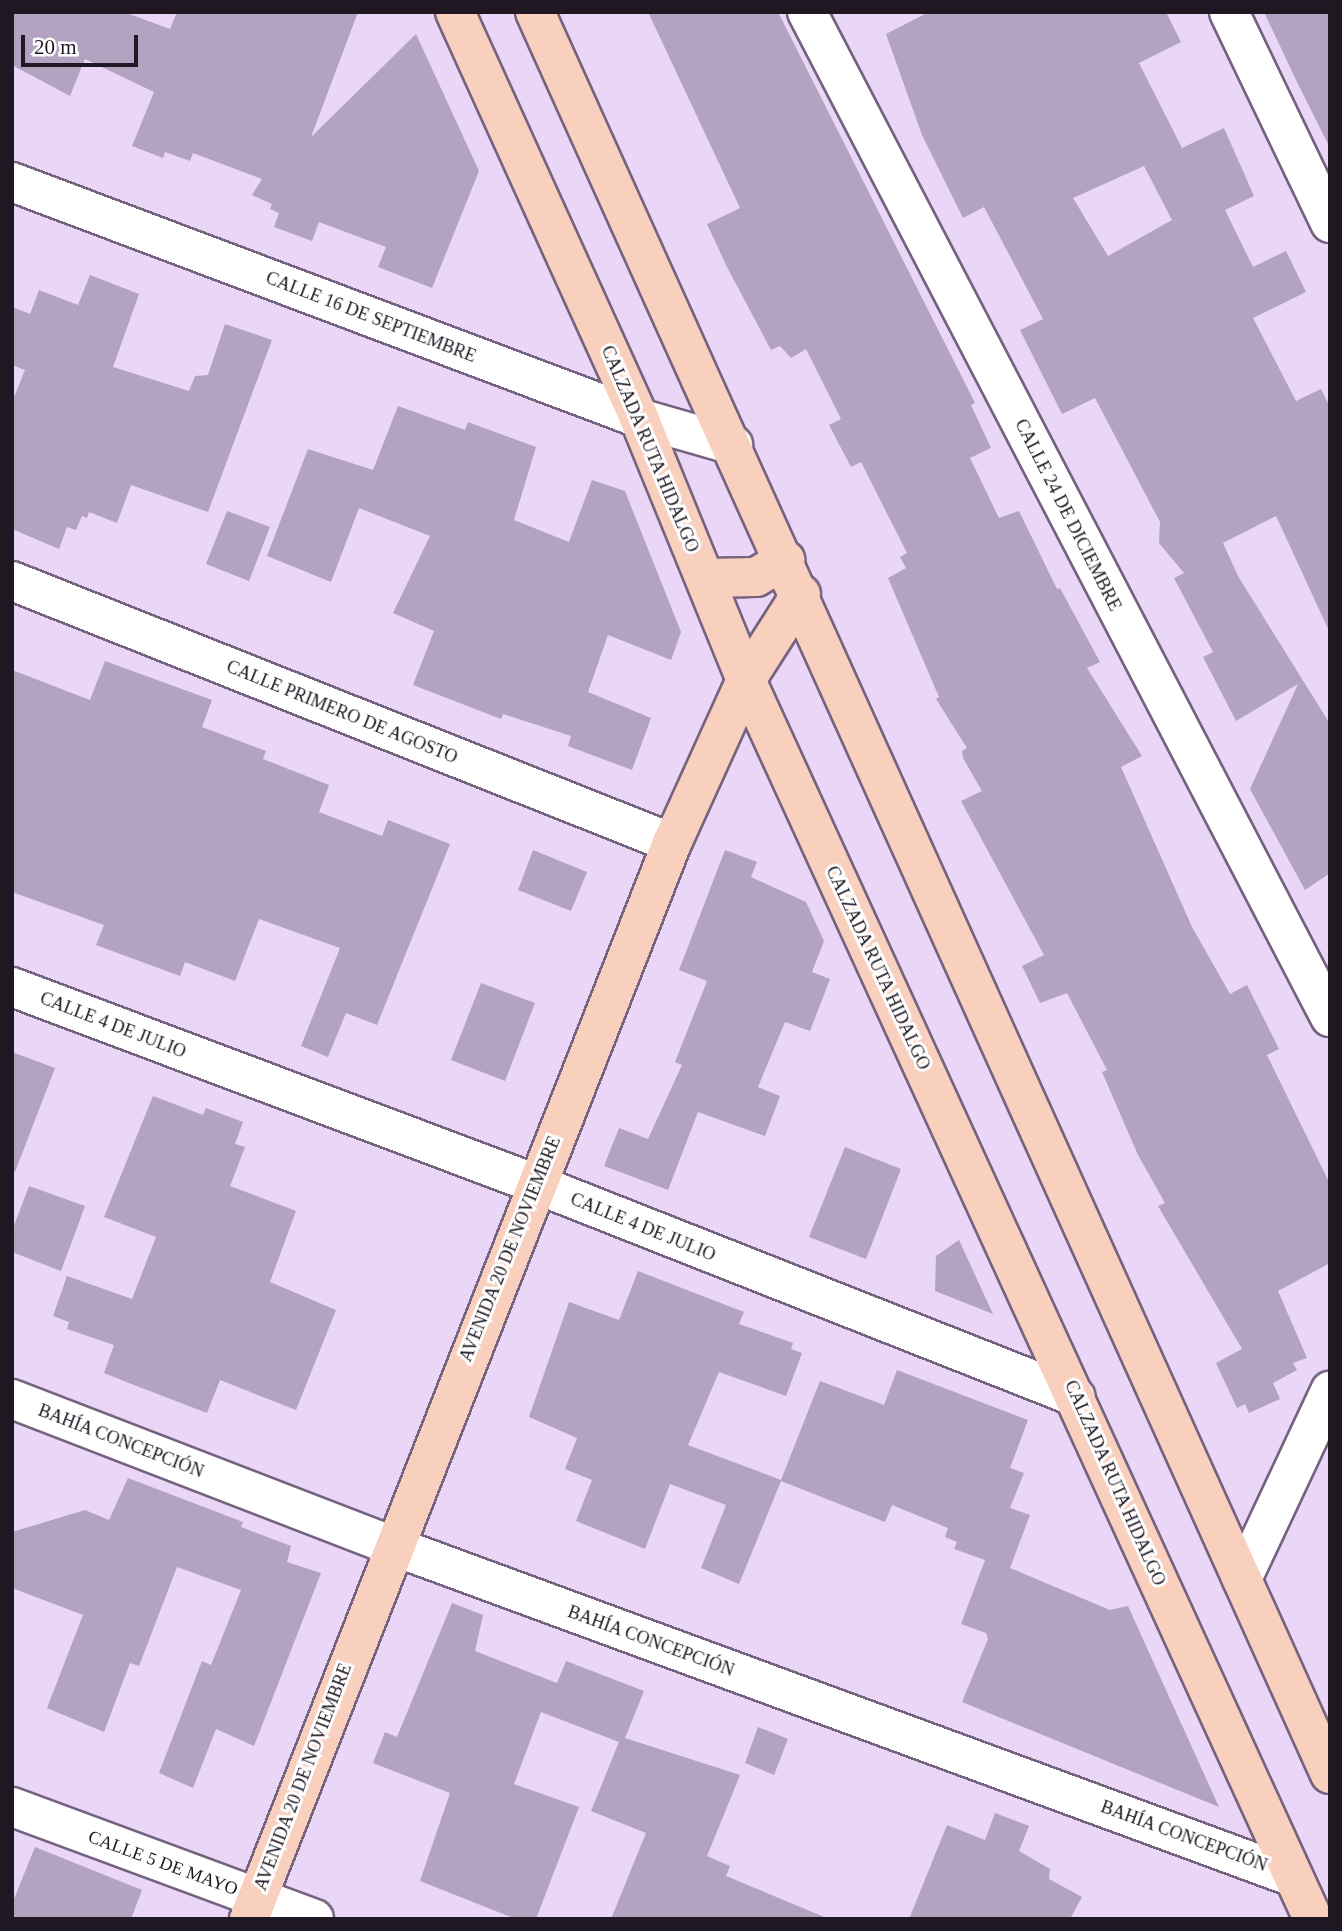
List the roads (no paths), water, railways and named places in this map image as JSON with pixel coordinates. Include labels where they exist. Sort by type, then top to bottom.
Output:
[{"type":"main road","name":"CALZADA RUTA HIDALGO","points":[[455,12],[639,418],[746,680],[1313,1919]]},
{"type":"main road","points":[[535,12],[793,577],[1330,1774]]},
{"type":"main road","points":[[706,578],[793,577]]},
{"type":"main road","name":"AVENIDA 20 DE NOVIEMBRE","points":[[253,1908],[393,1546],[672,843],[793,577]]},
{"type":"street","name":"CALLE 24 DE DICIEMBRE","points":[[807,12],[1330,1017]]},
{"type":"street","points":[[1229,12],[1330,223]]},
{"type":"street","name":"CALLE 16 DE SEPTIEMBRE","points":[[12,182],[639,418],[733,445]]},
{"type":"street","name":"CALLE PRIMERO DE AGOSTO","points":[[12,581],[672,843]]},
{"type":"street","name":"CALLE 4 DE JULIO","points":[[12,987],[536,1184],[1076,1397]]},
{"type":"street","points":[[1242,1579],[1330,1391]]},
{"type":"street","name":"BAHÍA CONCEPCIÓN","points":[[12,1399],[393,1546],[1293,1877]]},
{"type":"street","name":"CALLE 5 DE MAYO","points":[[12,1807],[253,1908],[314,1919]]}]
